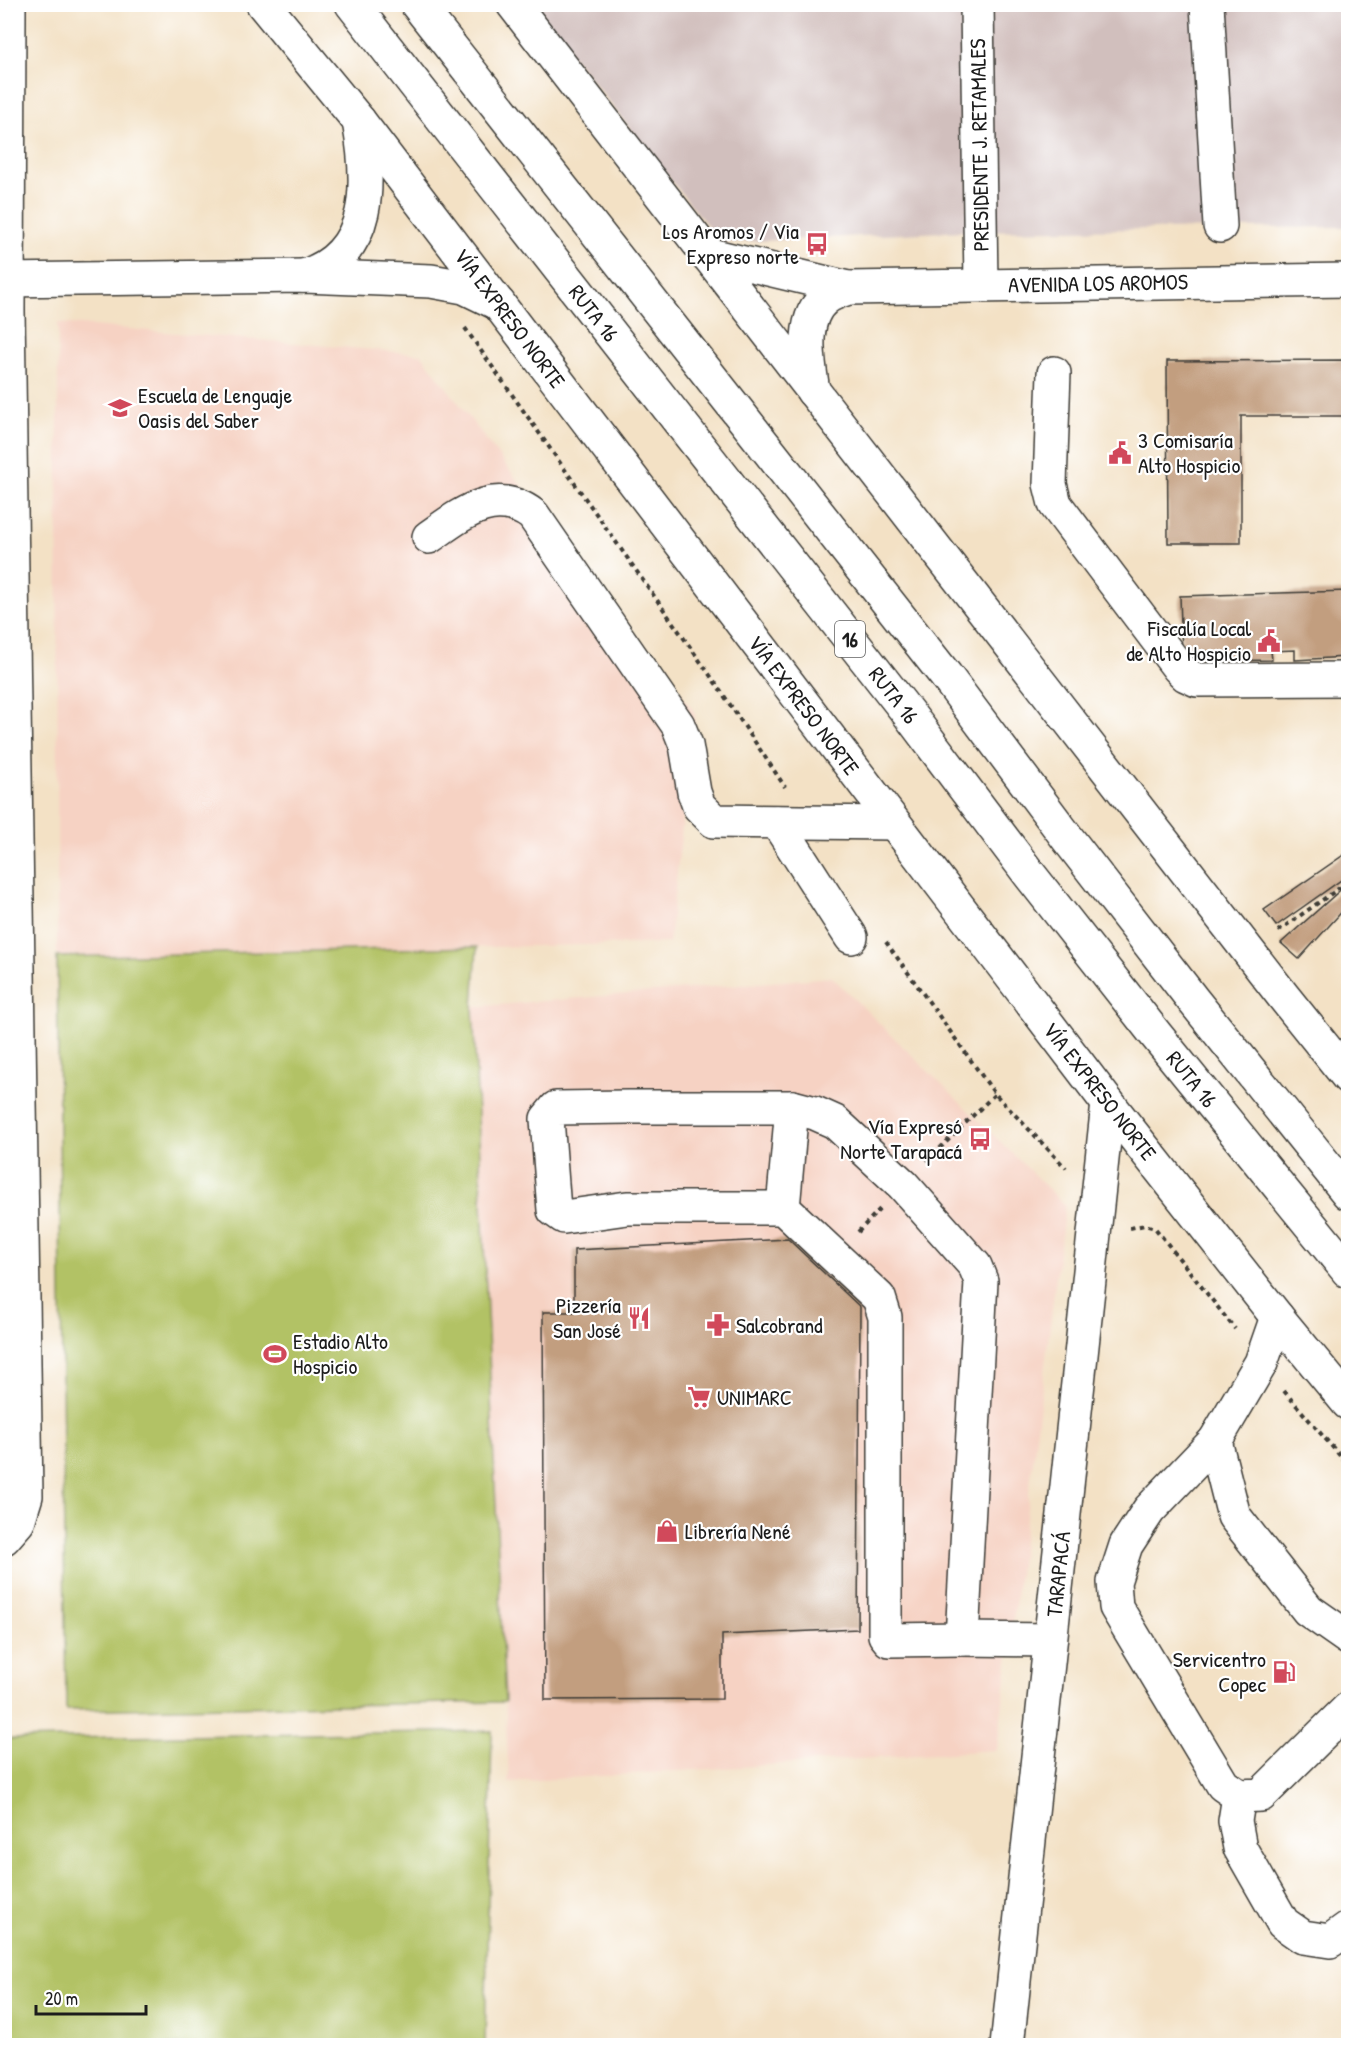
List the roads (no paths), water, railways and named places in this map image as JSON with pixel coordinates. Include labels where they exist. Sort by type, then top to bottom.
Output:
[{"type":"main road","points":[[4,1538],[18,1522],[26,1496],[14,1352],[7,280],[9,4]]},
{"type":"main road","name":"VÍA EXPRESO NORTE","points":[[263,4],[359,121],[1108,1103],[1348,1403]]},
{"type":"main road","name":"RUTA 16","points":[[352,4],[908,713],[1030,875],[1156,1035],[1348,1271]]},
{"type":"main road","name":"16","points":[[417,4],[946,676],[1193,1000],[1348,1193]]},
{"type":"main road","points":[[513,4],[1348,1077]]},
{"type":"main road","name":"PRESIDENTE J. RETAMALES","points":[[977,4],[981,285]]},
{"type":"main road","points":[[1207,4],[1220,226]]},
{"type":"main road","points":[[304,276],[318,272],[342,255],[353,240],[360,223],[366,174],[359,121]]},
{"type":"main road","name":"AVENIDA LOS AROMOS","points":[[706,254],[848,288],[1348,280]]},
{"type":"main road","points":[[7,280],[304,276],[431,281],[464,287],[499,304]]},
{"type":"main road","name":"AVENIDA LOS AROMOS","points":[[813,391],[807,344],[814,311],[826,298],[848,288]]},
{"type":"main road","points":[[1054,373],[1050,484],[1055,504],[1178,667],[1186,675],[1197,680],[1348,679]]},
{"type":"main road","points":[[429,537],[464,514],[493,501],[514,503],[533,515],[678,724],[686,745],[694,792],[699,806],[714,821],[894,823]]},
{"type":"main road","points":[[793,822],[851,937]]},
{"type":"main road","name":"TARAPACÁ","points":[[1007,2046],[1108,1103]]},
{"type":"main road","points":[[783,1208],[792,1107]]},
{"type":"main road","points":[[962,1639],[981,1281],[975,1266],[903,1185],[835,1122],[815,1113],[792,1107],[556,1108],[547,1119],[554,1210],[564,1217],[627,1208],[783,1208],[879,1298],[885,1317],[885,1635],[889,1640],[1050,1640]]},
{"type":"main road","points":[[1277,1317],[1261,1363],[1215,1441],[1149,1510],[1126,1545],[1114,1582],[1116,1607],[1223,1785],[1239,1796],[1261,1795],[1348,1709]]},
{"type":"main road","points":[[1215,1441],[1234,1516],[1308,1610],[1348,1638]]},
{"type":"main road","points":[[1239,1796],[1235,1821],[1240,1848],[1283,1923],[1304,1937],[1330,1941],[1348,1928]]},
{"type":"place","name":"Los Aromos / Via Expreso norte","points":[[817,244]]},
{"type":"place","name":"Escuela de Lenguaje Oasis del Saber","points":[[120,408]]},
{"type":"place","name":"3 Comisaría Alto Hospicio","points":[[1120,453]]},
{"type":"place","name":"Fiscalía Local de Alto Hospicio","points":[[1269,641]]},
{"type":"place","name":"Vía Expresó Norte Tarapacá","points":[[980,1139]]},
{"type":"place","name":"Pizzería San José","points":[[639,1318]]},
{"type":"place","name":"Salcobrand","points":[[718,1325]]},
{"type":"place","name":"Estadio Alto Hospicio","points":[[275,1354]]},
{"type":"place","name":"UNIMARC","points":[[699,1397]]},
{"type":"place","name":"Librería Nené","points":[[667,1531]]},
{"type":"place","name":"Servicentro Copec","points":[[1284,1672]]}]
